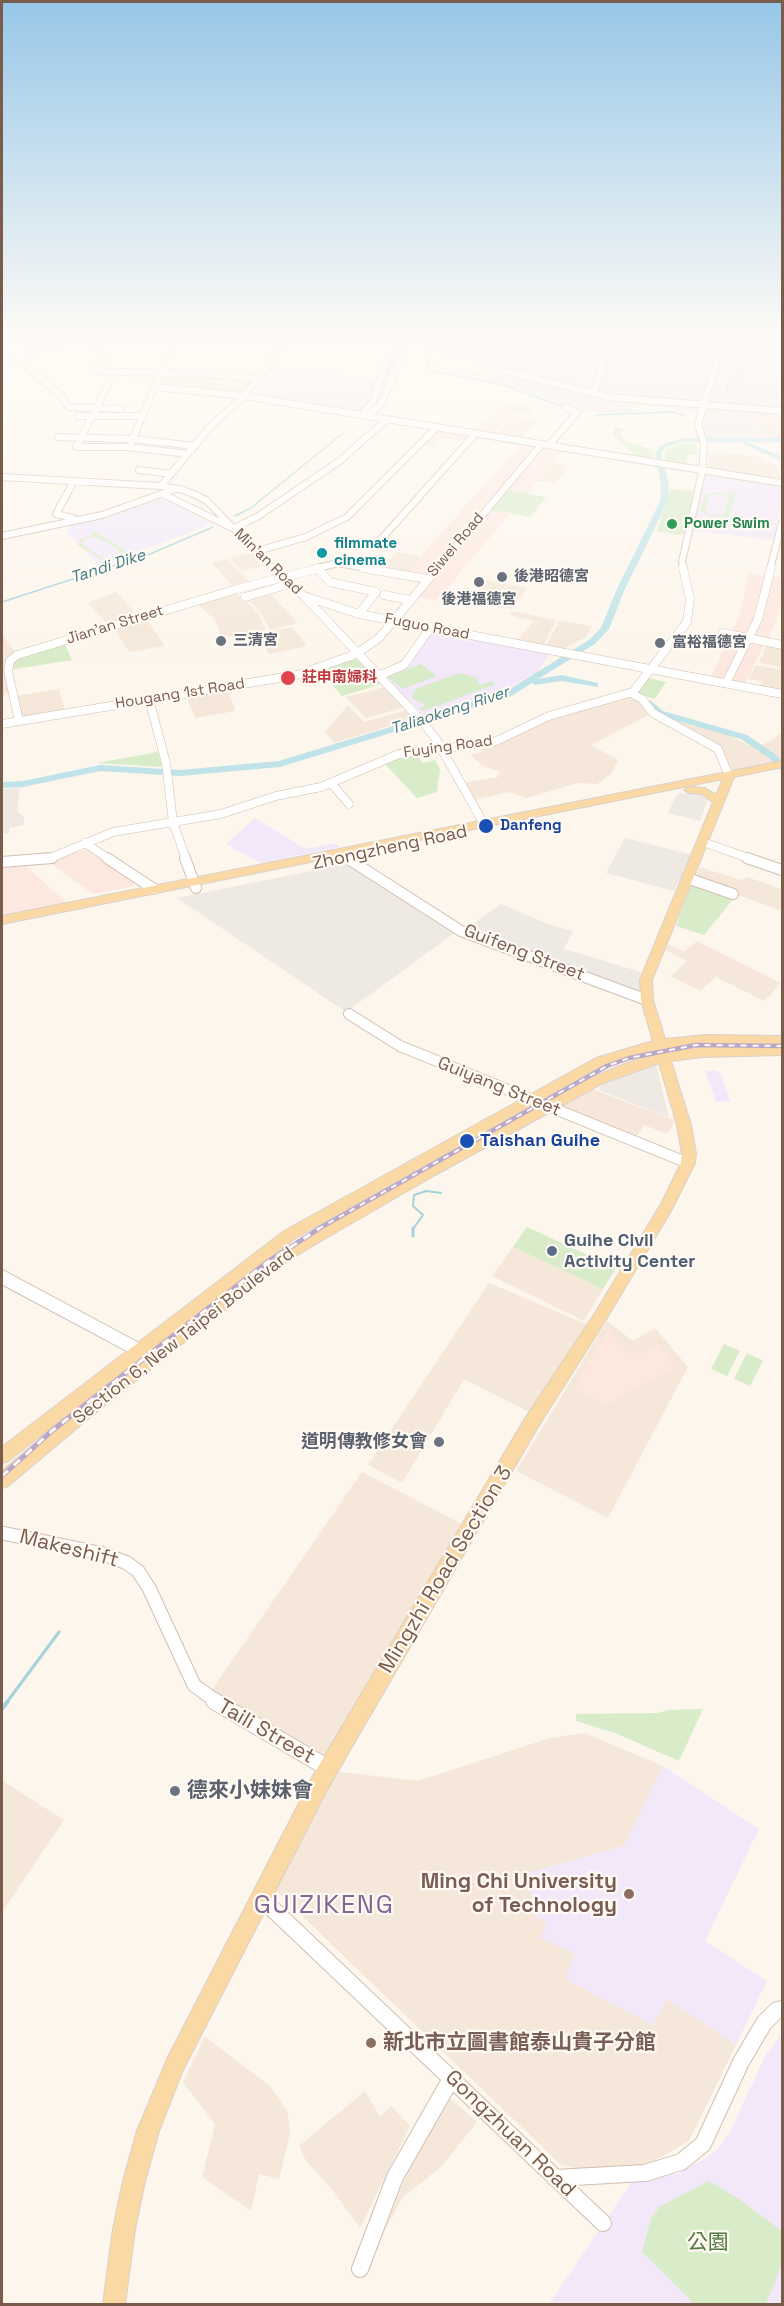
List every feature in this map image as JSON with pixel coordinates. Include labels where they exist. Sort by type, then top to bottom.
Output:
[{"type":"main road","name":"Zhongzheng Road","points":[[2,927],[195,885],[780,768]]},
{"type":"main road","name":"Zhongzheng Road","points":[[2,920],[154,890],[195,885],[346,857],[485,826],[689,790],[728,779]]},
{"type":"main road","points":[[688,1163],[689,1154],[684,1125],[647,1000],[648,970],[728,779]]},
{"type":"main road","points":[[689,790],[705,791],[719,802]]},
{"type":"main road","points":[[661,1050],[781,1047]]},
{"type":"main road","name":"Section 6, New Taipei Boulevard","points":[[2,1456],[289,1235],[601,1061],[661,1050]]},
{"type":"main road","name":"Section 6, New Taipei Boulevard","points":[[2,1481],[151,1359],[270,1266],[302,1245],[547,1107],[661,1050]]},
{"type":"main road","name":"Mingzhi Road Section 3","points":[[114,2304],[124,2229],[134,2181],[160,2096],[260,1897],[328,1768],[530,1425],[648,1236],[688,1163]]},
{"type":"street","points":[[143,449],[188,454]]},
{"type":"street","points":[[2,536],[85,519],[162,490],[171,474],[193,449]]},
{"type":"street","points":[[2,477],[74,481],[162,490],[178,488],[206,500],[234,528],[257,517],[341,460],[354,449]]},
{"type":"street","points":[[257,551],[316,534],[347,517],[415,449]]},
{"type":"street","points":[[375,546],[462,449]]},
{"type":"street","name":"Siwei Road","points":[[394,620],[427,579],[542,449]]},
{"type":"street","points":[[575,449],[783,483]]},
{"type":"street","points":[[702,449],[701,470],[682,562],[690,598],[687,622],[631,693],[642,699],[654,713],[718,748],[728,779]]},
{"type":"street","points":[[139,470],[171,474]]},
{"type":"street","points":[[74,481],[56,514],[85,519]]},
{"type":"street","name":"Min'an Road","points":[[162,490],[234,528],[281,577],[304,596],[432,734],[485,826]]},
{"type":"street","points":[[726,683],[758,619],[783,523]]},
{"type":"street","name":"Jian'an Street","points":[[19,721],[8,671],[9,664],[17,655],[281,577],[342,562],[427,579]]},
{"type":"street","points":[[317,568],[330,582],[363,588],[376,593],[359,614]]},
{"type":"street","points":[[245,597],[290,584]]},
{"type":"street","points":[[384,595],[410,600]]},
{"type":"street","name":"Fuguo Road","points":[[304,596],[359,614],[651,669]]},
{"type":"street","name":"Hougang 1st Road","points":[[2,724],[297,675],[356,654],[379,638],[394,620]]},
{"type":"street","points":[[378,676],[404,665],[431,627]]},
{"type":"street","points":[[723,633],[783,645]]},
{"type":"street","points":[[651,669],[783,694]]},
{"type":"street","name":"Fuying Road","points":[[2,862],[48,859],[113,832],[221,814],[276,796],[331,783],[399,754],[494,742],[549,716],[631,693]]},
{"type":"street","points":[[149,699],[166,765],[173,822],[195,885]]},
{"type":"street","points":[[331,783],[349,804]]},
{"type":"street","points":[[703,842],[783,870]]},
{"type":"street","points":[[85,843],[154,890]]},
{"type":"street","name":"Guifeng Street","points":[[346,857],[461,931],[647,1000]]},
{"type":"street","points":[[687,878],[733,894]]},
{"type":"street","name":"Guiyang Street","points":[[349,1014],[400,1046],[530,1101],[688,1163]]},
{"type":"street","points":[[2,1276],[139,1349],[151,1359]]},
{"type":"street","name":"Makeshift","points":[[2,1533],[104,1554],[132,1567],[149,1588],[194,1685],[204,1695]]},
{"type":"street","name":"Taili Street","points":[[204,1695],[328,1768]]},
{"type":"street","name":"Gongzhuan Road","points":[[260,1897],[603,2223]]},
{"type":"street","points":[[555,2178],[645,2174],[681,2162],[703,2144],[741,2062],[765,2023],[777,2010],[783,2009]]},
{"type":"street","points":[[360,2269],[395,2177],[451,2079]]},
{"type":"shaded area","points":[[516,449],[565,449],[436,601],[412,595],[420,584],[404,575]]},
{"type":"shaded area","points":[[710,451],[755,456],[780,468],[778,472],[782,476],[782,482],[706,470]]},
{"type":"shaded area","points":[[543,461],[568,467],[555,483],[531,480]]},
{"type":"shaded area","points":[[704,474],[782,485],[782,502],[773,540],[691,531]]},
{"type":"shaded area","points":[[166,497],[202,519],[214,523],[100,567],[67,533],[69,524],[102,518]]},
{"type":"shaded area","points":[[256,552],[268,565],[241,571],[230,558]]},
{"type":"shaded area","points":[[398,552],[440,561],[414,575],[382,568]]},
{"type":"shaded area","points":[[227,559],[251,583],[235,588],[211,563]]},
{"type":"shaded area","points":[[749,573],[782,578],[782,600],[776,622],[744,685],[710,679],[739,616]]},
{"type":"shaded area","points":[[486,580],[527,588],[512,609],[471,601]]},
{"type":"shaded area","points":[[235,591],[258,613],[265,629],[264,632],[222,638],[215,620],[197,603]]},
{"type":"shaded area","points":[[267,591],[298,623],[270,630],[259,610],[245,597]]},
{"type":"shaded area","points":[[116,592],[137,615],[108,625],[88,603]]},
{"type":"shaded area","points":[[512,611],[556,620],[544,645],[517,640],[534,621],[509,615]]},
{"type":"shaded area","points":[[146,618],[165,646],[129,652],[114,628]]},
{"type":"shaded area","points":[[560,620],[592,626],[586,637],[564,649],[546,646]]},
{"type":"shaded area","points":[[292,627],[307,646],[269,654],[257,634]]},
{"type":"shaded area","points":[[431,632],[549,654],[537,672],[505,690],[425,716],[384,677],[411,664]]},
{"type":"shaded area","points":[[2,635],[17,654],[4,664],[9,694],[2,696]]},
{"type":"shaded area","points":[[767,644],[782,647],[782,667],[759,663]]},
{"type":"shaded area","points":[[756,665],[782,670],[782,691],[761,687],[762,681],[748,679]]},
{"type":"shaded area","points":[[385,687],[405,707],[366,718],[346,697]]},
{"type":"shaded area","points":[[59,689],[65,711],[22,718],[16,696]]},
{"type":"shaded area","points":[[227,689],[236,711],[195,718],[186,696]]},
{"type":"shaded area","points":[[630,695],[653,713],[591,745],[618,760],[611,774],[597,784],[577,783],[527,798],[509,792],[473,800],[463,783],[498,777],[500,772],[483,766],[470,755],[483,752],[479,747],[547,718]]},
{"type":"shaded area","points":[[348,705],[364,722],[407,710],[416,718],[334,743],[325,732]]},
{"type":"shaded area","points":[[658,715],[725,733],[757,749],[782,733],[782,764],[729,776],[718,748]]},
{"type":"shaded area","points":[[20,788],[17,812],[24,817],[24,825],[9,828],[9,833],[2,834],[2,789]]},
{"type":"shaded area","points":[[690,792],[701,794],[708,799],[700,821],[668,813],[677,794]]},
{"type":"shaded area","points":[[255,818],[306,849],[335,843],[340,847],[260,863],[226,844]]},
{"type":"shaded area","points":[[625,838],[692,855],[674,891],[606,873]]},
{"type":"shaded area","points":[[88,849],[134,880],[135,886],[93,894],[50,863],[77,850],[80,852]]},
{"type":"shaded area","points":[[346,864],[456,932],[346,1012],[177,898]]},
{"type":"shaded area","points":[[25,865],[67,903],[2,917],[2,866]]},
{"type":"shaded area","points":[[700,867],[741,880],[747,877],[782,889],[782,911],[700,881],[696,878]]},
{"type":"shaded area","points":[[501,904],[550,925],[573,931],[564,949],[641,972],[639,991],[466,929]]},
{"type":"shaded area","points":[[697,941],[781,983],[764,1001],[716,977],[700,991],[671,976],[687,961],[665,950],[668,944],[684,952]]},
{"type":"shaded area","points":[[648,1062],[656,1064],[669,1118],[599,1090],[605,1079]]},
{"type":"shaded area","points":[[705,1071],[720,1072],[730,1101],[716,1102]]},
{"type":"shaded area","points":[[590,1086],[675,1121],[667,1134],[644,1125],[635,1139],[562,1109],[560,1104]]},
{"type":"shaded area","points":[[513,1247],[603,1289],[584,1321],[492,1276]]},
{"type":"shaded area","points":[[489,1283],[588,1325],[533,1414],[464,1379],[402,1483],[368,1465]]},
{"type":"shaded area","points":[[607,1321],[633,1341],[655,1328],[688,1367],[608,1518],[516,1471]]},
{"type":"shaded area","points":[[608,1330],[629,1353],[632,1350],[639,1353],[659,1344],[676,1368],[606,1405],[573,1388]]},
{"type":"shaded area","points":[[362,1472],[466,1526],[326,1763],[209,1694]]},
{"type":"shaded area","points":[[585,1733],[663,1766],[624,1846],[527,1873],[547,1924],[575,1954],[566,1979],[653,2025],[667,1999],[736,2045],[689,2141],[644,2167],[581,2169],[561,2165],[273,1888],[333,1771],[418,1781],[550,1738]]},
{"type":"shaded area","name":"Ming Chi University of Technology","points":[[663,1766],[759,1829],[705,1941],[767,1981],[736,2045],[667,1999],[653,2025],[565,1979],[575,1954],[540,1937],[547,1924],[535,1915],[527,1873],[624,1846]]},
{"type":"shaded area","points":[[3,1781],[64,1820],[2,1912],[2,1783]]},
{"type":"shaded area","points":[[782,2035],[782,2304],[549,2304],[633,2180],[678,2174],[715,2152],[730,2132],[766,2054]]},
{"type":"shaded area","points":[[205,2037],[271,2087],[288,2113],[290,2133],[279,2179],[259,2174],[251,2211],[202,2177],[215,2124],[183,2082]]},
{"type":"shaded area","points":[[365,2091],[380,2117],[391,2106],[410,2126],[360,2228],[334,2192],[305,2159],[299,2146]]},
{"type":"shaded area","points":[[450,2098],[477,2122],[443,2165],[403,2197],[383,2233],[412,2162]]},
{"type":"green space","points":[[627,449],[654,450],[653,459],[636,457]]},
{"type":"green space","points":[[668,449],[697,449],[697,455],[688,455],[686,465],[666,462],[665,452]]},
{"type":"green space","points":[[671,489],[694,491],[689,517],[685,517],[685,533],[680,535],[657,531]]},
{"type":"green space","points":[[506,491],[546,497],[530,517],[494,510],[492,508]]},
{"type":"green space","points":[[719,492],[730,495],[731,492],[736,493],[728,521],[724,520],[724,517],[707,516],[700,510],[705,495]],"holes":[[[719,494],[729,498],[725,513],[717,516],[707,514],[705,510],[709,496]]]},
{"type":"green space","points":[[95,531],[132,555],[124,554],[112,560],[102,560],[78,545],[79,539],[93,535],[91,533]],"holes":[[[97,537],[119,550],[120,555],[113,558],[102,558],[81,543],[86,538]]]},
{"type":"green space","points":[[64,642],[72,660],[9,670],[15,659]]},
{"type":"green space","points":[[356,659],[381,683],[342,696],[321,671]]},
{"type":"green space","points":[[421,664],[437,676],[403,689],[387,677]]},
{"type":"green space","points":[[459,673],[475,677],[480,685],[491,681],[496,684],[424,711],[419,708],[426,705],[412,698],[415,689]]},
{"type":"green space","points":[[649,678],[666,682],[655,699],[636,694]]},
{"type":"green space","points":[[158,752],[162,767],[96,763]]},
{"type":"green space","points":[[417,754],[422,763],[435,760],[440,769],[437,792],[417,798],[384,763]]},
{"type":"green space","points":[[691,884],[735,897],[704,935],[676,926]]},
{"type":"green space","points":[[527,1227],[616,1268],[603,1289],[513,1247]]},
{"type":"green space","points":[[724,1344],[740,1351],[727,1376],[711,1369]]},
{"type":"green space","points":[[747,1353],[763,1361],[750,1386],[734,1379]]},
{"type":"green space","points":[[703,1709],[679,1761],[615,1733],[576,1721],[576,1714],[657,1713],[669,1710]]},
{"type":"green space","name":"公園","points":[[709,2181],[736,2197],[782,2231],[782,2264],[766,2304],[694,2304],[642,2252],[651,2218],[659,2207]]},
{"type":"waterway","name":"Tandi Dike","points":[[235,516],[251,508],[324,449]]},
{"type":"waterway","name":"Taliaokeng River","points":[[2,785],[23,784],[100,768],[180,773],[280,764],[508,694],[592,642],[605,629],[620,591],[664,501],[665,484],[658,454],[661,449]]},
{"type":"waterway","points":[[758,449],[782,459]]},
{"type":"waterway","name":"Tandi Dike","points":[[2,602],[150,554],[213,527]]},
{"type":"waterway","points":[[535,682],[561,678],[595,685]]},
{"type":"waterway","points":[[650,703],[660,713],[744,737],[772,756],[782,767]]},
{"type":"waterway","points":[[413,1229],[423,1215],[413,1206],[414,1195],[426,1191],[441,1193]]},
{"type":"waterway","points":[[413,1229],[413,1236]]},
{"type":"waterway","points":[[7,1702],[59,1632]]},
{"type":"waterway","points":[[2,1709],[8,1701]]},
{"type":"railway","points":[[318,1229],[607,1066],[629,1058],[696,1045],[782,1046]]},
{"type":"railway","points":[[2,1476],[53,1430],[266,1263],[320,1228]]},
{"type":"place","name":"Power Swim","points":[[672,524]]},
{"type":"place","name":"filmmate cinema","points":[[322,553]]},
{"type":"place","name":"後港昭德宮","points":[[502,577]]},
{"type":"place","name":"後港福德宮","points":[[479,582]]},
{"type":"place","name":"三清宮","points":[[221,641]]},
{"type":"place","name":"富裕福德宮","points":[[660,643]]},
{"type":"place","name":"莊申南婦科","points":[[288,678]]},
{"type":"place","name":"Danfeng","points":[[486,826]]},
{"type":"place","name":"Taishan Guihe","points":[[467,1141]]},
{"type":"place","name":"Guihe Civil Activity Center","points":[[552,1251]]},
{"type":"place","name":"道明傳教修女會","points":[[439,1442]]},
{"type":"place","name":"德來小妹妹會","points":[[175,1791]]},
{"type":"place","name":"Ming Chi University of Technology","points":[[629,1894]]},
{"type":"place","name":"新北市立圖書館泰山貴子分館","points":[[371,2043]]},
{"type":"district","name":"GUIZIKENG","points":[[324,1906]]}]
